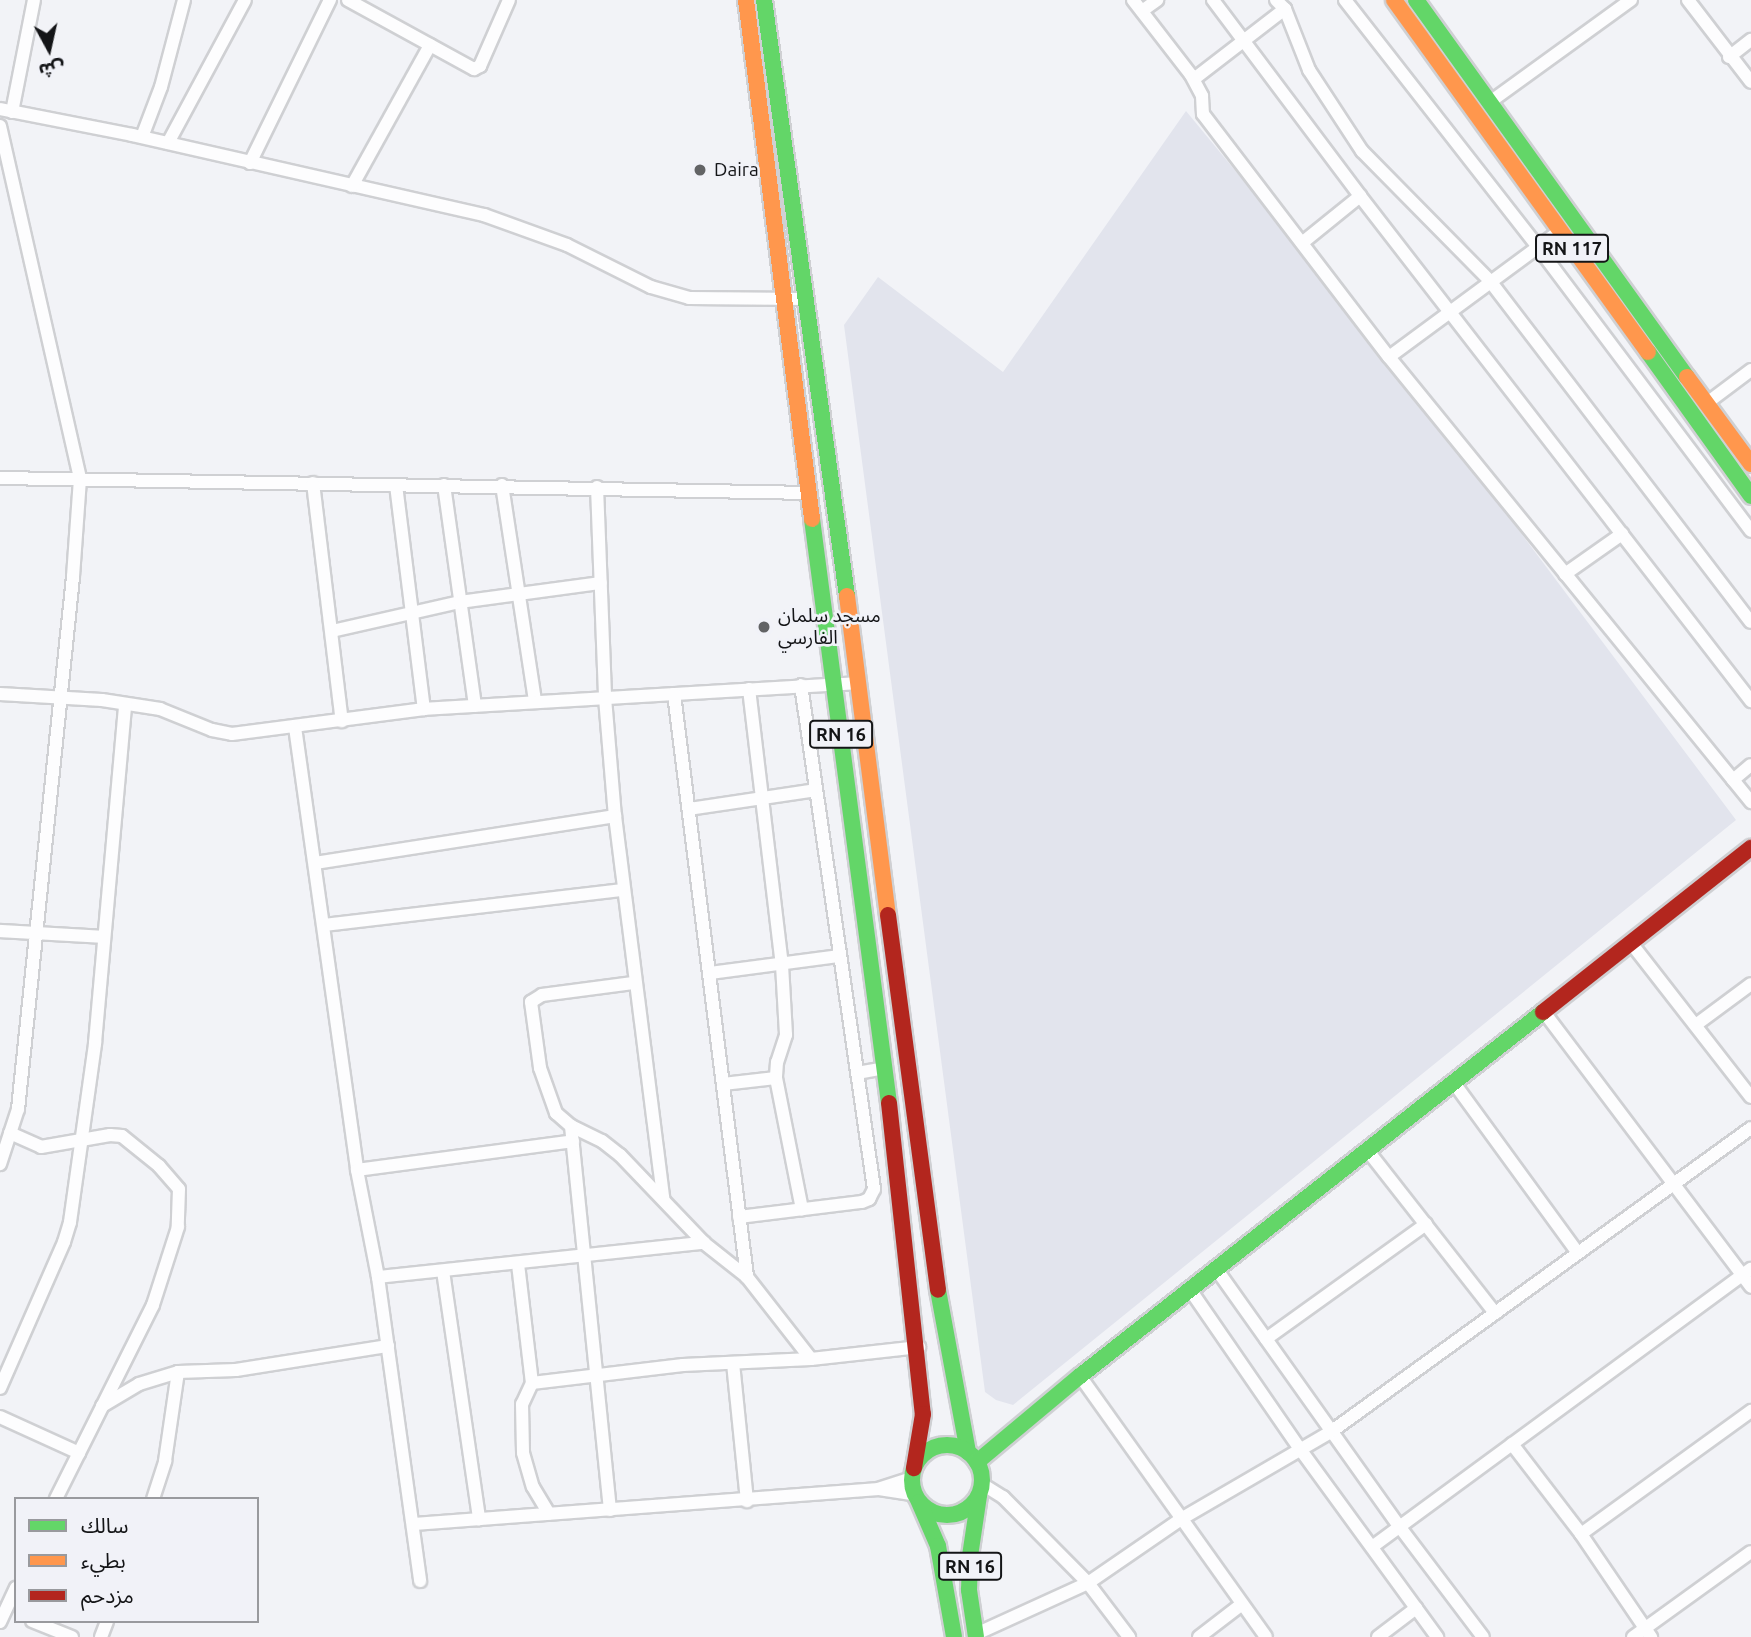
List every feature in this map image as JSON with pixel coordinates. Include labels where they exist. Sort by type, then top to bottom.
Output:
[{"type":"main road","name":"RN 16","points":[[746,0],[782,297],[885,1068],[919,1347],[923,1414],[913,1473]]},
{"type":"main road","name":"RN 16","points":[[764,0],[945,1337],[973,1457]]},
{"type":"main road","name":"RN 117","points":[[1394,0],[1751,496]]},
{"type":"main road","name":"RN 117","points":[[1416,0],[1751,464]]},
{"type":"main road","points":[[973,1457],[1191,1291],[1751,848]]},
{"type":"main road","points":[[944,1445],[973,1457],[980,1490],[972,1505],[950,1515],[938,1514],[917,1498],[913,1473],[922,1455],[932,1448],[944,1445]]},
{"type":"main road","name":"RN 16","points":[[976,1635],[969,1590],[970,1556],[980,1490]]},
{"type":"main road","name":"RN 16","points":[[917,1498],[938,1546],[954,1637]]},
{"type":"street","points":[[34,0],[6,110],[142,137],[439,204],[524,227],[651,287],[689,298],[806,299]]},
{"type":"street","points":[[142,137],[161,87],[184,0]]},
{"type":"street","points":[[168,143],[244,0]]},
{"type":"street","points":[[250,163],[330,0]]},
{"type":"street","points":[[348,0],[470,68],[477,69],[509,0]]},
{"type":"street","points":[[1133,0],[1194,79],[1202,96],[1203,114],[1389,357],[1751,803]]},
{"type":"street","points":[[1142,11],[1157,0]]},
{"type":"street","points":[[1213,0],[1360,196],[1751,701]]},
{"type":"street","points":[[1490,102],[1631,0]]},
{"type":"street","points":[[1688,0],[1729,57],[1751,82]]},
{"type":"street","points":[[1351,2],[1751,531]]},
{"type":"street","points":[[1194,79],[1244,40],[1280,4],[1309,70],[1362,151],[1490,281],[1751,622]]},
{"type":"street","points":[[1729,57],[1751,40]]},
{"type":"street","points":[[352,186],[430,45]]},
{"type":"street","points":[[0,126],[80,479],[61,698],[34,935],[18,1110],[0,1164]]},
{"type":"street","points":[[1302,243],[1360,196]]},
{"type":"street","points":[[1389,357],[1560,231]]},
{"type":"street","points":[[1707,403],[1751,370]]},
{"type":"street","points":[[0,478],[502,485],[808,493]]},
{"type":"street","points":[[313,483],[342,721]]},
{"type":"street","points":[[396,485],[424,709]]},
{"type":"street","points":[[444,485],[475,706]]},
{"type":"street","points":[[502,485],[535,701]]},
{"type":"street","points":[[597,487],[605,698],[615,816],[633,983],[663,1198]]},
{"type":"street","points":[[1565,574],[1622,534]]},
{"type":"street","points":[[331,631],[412,615],[460,602],[601,583]]},
{"type":"street","points":[[0,694],[160,709],[212,730],[232,734],[424,709],[858,683]]},
{"type":"street","points":[[739,1217],[862,1202],[872,1194],[801,685]]},
{"type":"street","points":[[749,689],[782,965],[786,1035],[777,1062],[776,1078],[802,1209]]},
{"type":"street","points":[[674,694],[747,1277]]},
{"type":"street","points":[[0,1388],[64,1242],[82,1139],[125,704]]},
{"type":"street","points":[[295,727],[358,1170],[379,1277],[420,1581]]},
{"type":"street","points":[[1733,780],[1751,765]]},
{"type":"street","points":[[689,809],[816,790]]},
{"type":"street","points":[[315,863],[615,816]]},
{"type":"street","points":[[324,925],[623,890]]},
{"type":"street","points":[[0,931],[104,937]]},
{"type":"street","points":[[1631,943],[1697,1024],[1751,1097]]},
{"type":"street","points":[[710,973],[840,956]]},
{"type":"street","points":[[633,983],[542,995],[531,1002],[546,1092],[556,1112],[571,1126],[602,1141],[620,1155],[704,1243],[747,1277],[811,1359]]},
{"type":"street","points":[[1697,1024],[1751,984]]},
{"type":"street","points":[[1544,1012],[1672,1184],[1747,1272],[1751,1287]]},
{"type":"street","points":[[857,1073],[885,1068]]},
{"type":"street","points":[[723,1084],[776,1078]]},
{"type":"street","points":[[1454,1083],[1578,1252]]},
{"type":"street","points":[[571,1126],[610,1510]]},
{"type":"street","points":[[976,1635],[1088,1583],[1181,1519],[1332,1431],[1751,1128]]},
{"type":"street","points":[[10,1133],[41,1147],[82,1139],[122,1136],[173,1180],[178,1189],[178,1227],[153,1305],[58,1497]]},
{"type":"street","points":[[358,1170],[573,1141]]},
{"type":"street","points":[[1368,1151],[1495,1313]]},
{"type":"street","points":[[1266,1339],[1426,1224]]},
{"type":"street","points":[[379,1277],[585,1258],[704,1243]]},
{"type":"street","points":[[518,1264],[533,1383],[522,1404],[523,1453],[533,1487],[549,1514]]},
{"type":"street","points":[[1217,1270],[1399,1526],[1483,1637]]},
{"type":"street","points":[[443,1271],[480,1519]]},
{"type":"street","points":[[1373,1546],[1747,1272]]},
{"type":"street","points":[[1191,1291],[1300,1449],[1437,1637]]},
{"type":"street","points":[[101,1407],[139,1384],[178,1372],[236,1370],[388,1346]]},
{"type":"street","points":[[533,1383],[598,1374],[811,1359],[919,1347]]},
{"type":"street","points":[[733,1363],[747,1501]]},
{"type":"street","points":[[154,1497],[165,1461],[178,1372]]},
{"type":"street","points":[[1080,1376],[1266,1637]]},
{"type":"street","points":[[1581,1534],[1751,1411]]},
{"type":"street","points":[[0,1417],[79,1452]]},
{"type":"street","points":[[1512,1444],[1581,1534],[1648,1633]]},
{"type":"street","points":[[879,1489],[913,1473]]},
{"type":"street","points":[[414,1524],[879,1489],[917,1498]]},
{"type":"street","points":[[980,1490],[1003,1497],[1088,1583],[1129,1637]]},
{"type":"street","points":[[1633,1637],[1648,1633],[1751,1552]]},
{"type":"street","points":[[7,1616],[14,1593]]},
{"type":"street","points":[[1199,1637],[1242,1604]]},
{"type":"street","points":[[1378,1637],[1416,1608]]},
{"type":"street","points":[[37,1623],[72,1637]]},
{"type":"shaded area","points":[[1186,111],[1389,357],[1736,820],[1013,1405],[996,1400],[985,1392],[844,325],[878,277],[1003,372]]},
{"type":"traffic: fast","points":[[764,0],[847,596]]},
{"type":"traffic: fast","points":[[1416,0],[1687,377]]},
{"type":"traffic: fast","points":[[1648,352],[1751,496]]},
{"type":"traffic: fast","points":[[812,519],[889,1103]]},
{"type":"traffic: fast","points":[[977,1462],[1080,1376],[1543,1012]]},
{"type":"traffic: fast","points":[[938,1290],[968,1452]]},
{"type":"traffic: fast","points":[[947,1445],[972,1455],[982,1480],[972,1505],[947,1515],[922,1505],[912,1480],[922,1455],[947,1445]]},
{"type":"traffic: fast","points":[[976,1637],[969,1590],[970,1556],[979,1496]]},
{"type":"traffic: fast","points":[[919,1502],[938,1546],[954,1637]]},
{"type":"traffic: slow","points":[[746,0],[812,519]]},
{"type":"traffic: slow","points":[[1394,0],[1648,352]]},
{"type":"traffic: slow","points":[[1687,377],[1751,464]]},
{"type":"traffic: slow","points":[[847,596],[888,915]]},
{"type":"traffic: jam","points":[[1543,1012],[1751,848]]},
{"type":"traffic: jam","points":[[888,915],[938,1290]]},
{"type":"traffic: jam","points":[[889,1103],[923,1414],[914,1468]]},
{"type":"place","name":"Daira","points":[[700,170]]},
{"type":"place","name":"مسجد سلمان الفارسي","points":[[764,627]]}]
